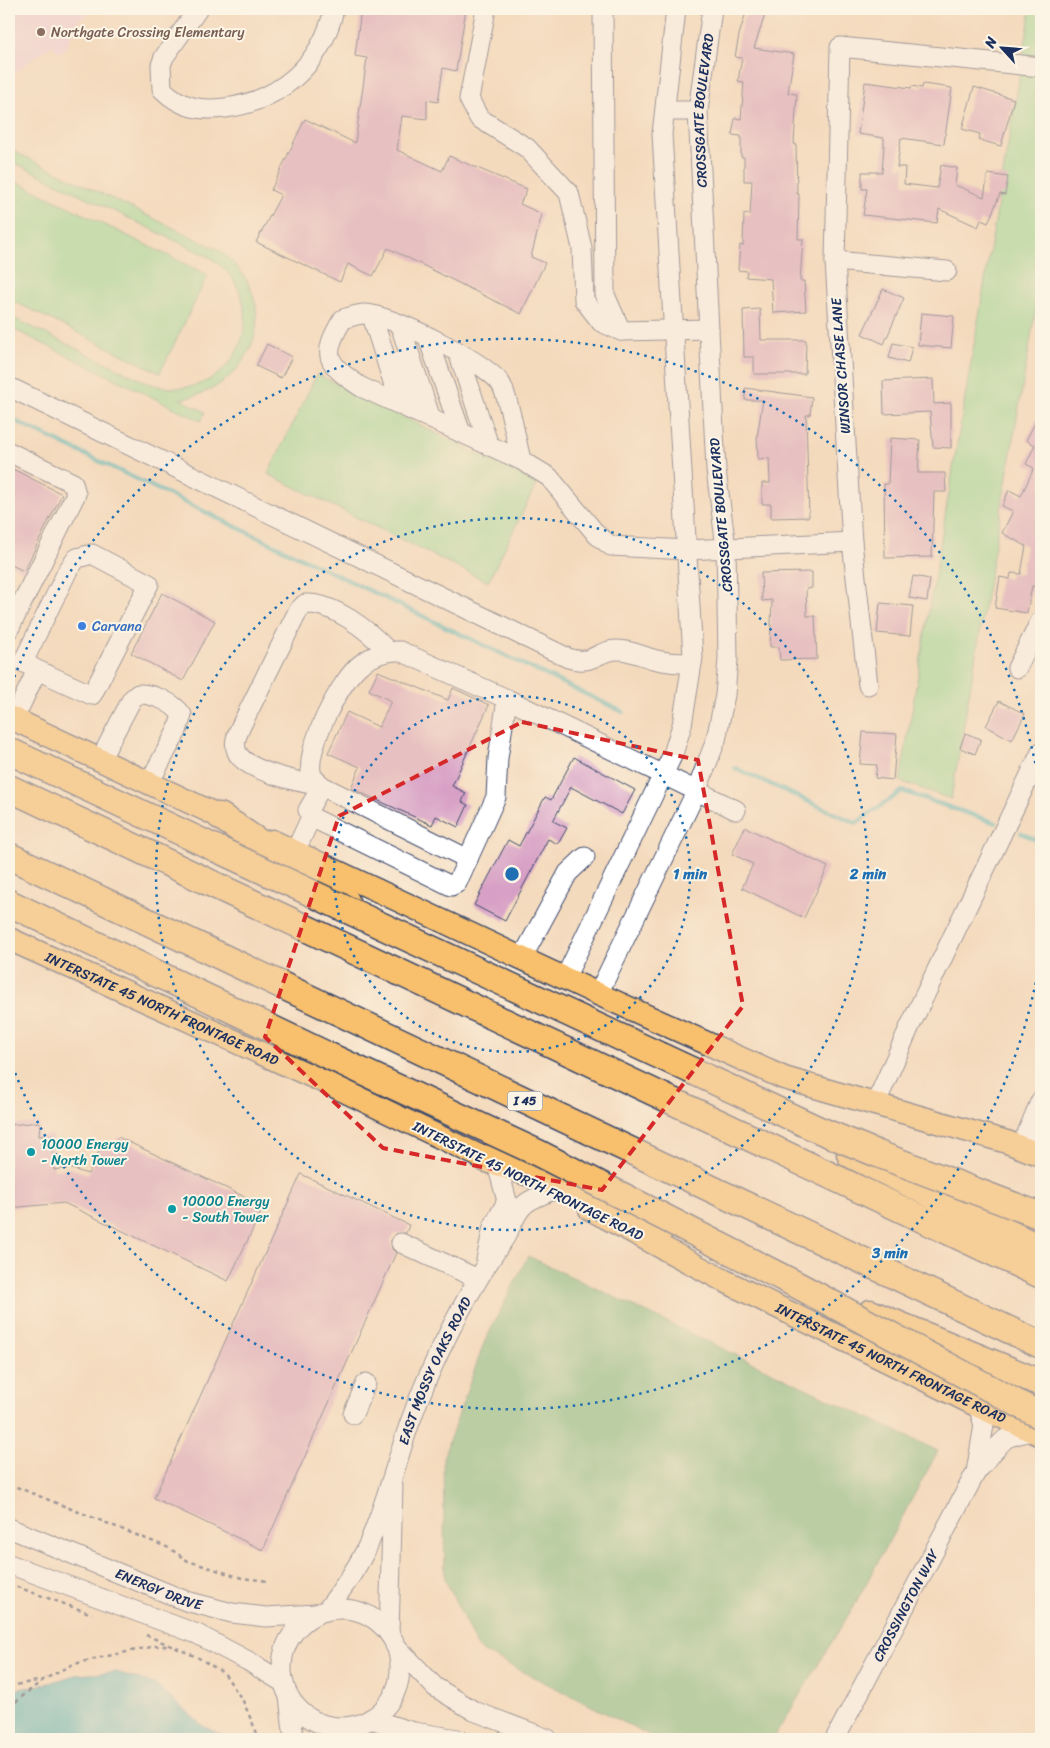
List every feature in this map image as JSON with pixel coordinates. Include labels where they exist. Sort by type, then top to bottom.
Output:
[{"type":"highway","points":[[9,751],[816,1128],[878,1154],[1041,1216]]},
{"type":"highway","points":[[9,788],[1041,1275]]},
{"type":"highway","points":[[220,816],[353,906],[1041,1249]]},
{"type":"highway","name":"I 45","points":[[9,856],[1041,1345]]},
{"type":"highway","points":[[9,903],[327,1055],[538,1153],[799,1286],[1038,1427]]},
{"type":"highway","points":[[491,1161],[538,1176],[678,1235],[1041,1382]]},
{"type":"main road","points":[[11,718],[598,994],[784,1078],[1031,1151]]},
{"type":"main road","name":"INTERSTATE 45 NORTH FRONTAGE ROAD","points":[[9,939],[338,1088],[553,1190],[723,1280],[978,1406],[1038,1427]]},
{"type":"street","points":[[198,9],[164,57],[161,65],[162,90],[180,104],[197,109],[212,110],[251,104],[266,98],[288,83],[308,64],[322,44],[334,9]]},
{"type":"street","points":[[486,9],[469,99],[479,118],[526,148],[569,193],[582,248],[584,300],[601,322],[621,331],[674,328],[709,329]]},
{"type":"street","points":[[603,9],[605,295],[621,331]]},
{"type":"street","points":[[565,978],[663,775],[682,725],[692,663],[662,134],[676,9]]},
{"type":"street","name":"CROSSGATE BOULEVARD","points":[[598,994],[696,792],[716,740],[725,695],[728,650],[726,548],[716,470],[698,111],[712,9]]},
{"type":"street","name":"WINSOR CHASE LANE","points":[[868,685],[852,542],[835,261],[840,47],[1041,67]]},
{"type":"street","points":[[665,112],[698,111]]},
{"type":"street","points":[[835,261],[947,271]]},
{"type":"street","points":[[521,460],[502,385],[489,371],[415,333],[365,314],[343,319],[330,340],[330,354],[337,371],[361,388],[521,460],[550,477],[596,535],[611,546],[687,550],[852,542]]},
{"type":"street","points":[[407,408],[415,333]]},
{"type":"street","points":[[415,333],[437,422]]},
{"type":"street","points":[[415,333],[466,435]]},
{"type":"street","points":[[415,333],[489,446]]},
{"type":"street","points":[[9,387],[568,658],[576,661],[592,660],[605,652],[619,649],[665,662],[692,663]]},
{"type":"street","points":[[9,452],[73,483],[76,494],[9,629]]},
{"type":"street","points":[[92,554],[149,584],[92,696],[37,670],[23,662],[68,570],[78,558],[92,554]]},
{"type":"street","points":[[387,650],[362,626],[324,607],[313,603],[305,604],[298,611],[241,726],[234,742],[237,754],[246,762],[280,777],[322,786],[468,859]]},
{"type":"street","points":[[1017,668],[1041,620]]},
{"type":"street","points":[[322,786],[311,773],[310,753],[332,703],[359,665],[387,650],[400,650],[736,810]]},
{"type":"street","points":[[11,718],[37,670]]},
{"type":"street","points":[[100,760],[132,699],[138,694],[154,696],[174,706],[182,715],[178,731],[149,783]]},
{"type":"street","points":[[322,786],[308,810],[311,817],[451,886],[457,883],[496,798],[498,758],[507,700]]},
{"type":"street","points":[[875,1105],[910,1026],[1040,757]]},
{"type":"street","points":[[295,852],[311,817]]},
{"type":"street","points":[[522,958],[568,873],[585,857]]},
{"type":"street","points":[[1031,1151],[1041,1100]]},
{"type":"street","name":"EAST MOSSY OAKS ROAD","points":[[482,1273],[493,1227],[507,1201],[491,1161]]},
{"type":"street","name":"EAST MOSSY OAKS ROAD","points":[[322,1612],[349,1579],[369,1544],[380,1508],[393,1479],[410,1424],[440,1354],[482,1273],[509,1232],[523,1205],[553,1190]]},
{"type":"street","points":[[401,1243],[482,1273]]},
{"type":"street","points":[[353,1414],[366,1383]]},
{"type":"street","name":"CROSSINGTON WAY","points":[[976,1472],[984,1425],[978,1406]]},
{"type":"street","name":"CROSSINGTON WAY","points":[[835,1739],[976,1472],[996,1451],[1000,1443],[1008,1437],[1038,1427]]},
{"type":"street","name":"EAST MOSSY OAKS ROAD","points":[[392,1640],[393,1479]]},
{"type":"street","name":"ENERGY DRIVE","points":[[9,1528],[186,1600],[232,1613],[266,1617],[322,1612]]},
{"type":"street","points":[[9,1564],[197,1634],[248,1660],[286,1690],[301,1712],[316,1722],[343,1727],[366,1721],[414,1732],[458,1739]]},
{"type":"street","points":[[294,1739],[283,1656],[290,1638],[302,1624],[322,1612],[346,1609],[361,1613],[375,1620],[435,1687],[474,1711],[548,1739]]},
{"type":"street","points":[[352,1739],[366,1721],[386,1705],[396,1686],[399,1666],[392,1640]]},
{"type":"path","points":[[9,1484],[169,1548],[188,1562],[242,1578],[268,1581]]},
{"type":"path","points":[[9,1584],[101,1617]]},
{"type":"path","points":[[142,1633],[175,1646],[224,1673],[242,1700],[256,1732],[256,1739]]},
{"type":"path","points":[[9,1707],[43,1680],[71,1664],[155,1646],[175,1646]]},
{"type":"path","points":[[9,1686],[43,1680]]},
{"type":"highlighted area","points":[[522,722],[698,760],[743,1006],[602,1190],[383,1148],[265,1037],[339,816]]},
{"type":"shaded area","name":"Northgate Crossing Elementary","points":[[9,9],[95,9],[79,20],[65,49],[59,53],[52,45],[9,77]]},
{"type":"green space","points":[[1031,9],[1041,9],[1041,279],[951,799],[900,781]]},
{"type":"green space","points":[[9,149],[219,250],[234,264],[247,281],[255,301],[257,321],[253,340],[245,357],[233,373],[218,385],[200,394],[180,399],[205,412],[201,421],[9,327],[9,316],[148,383],[177,388],[203,383],[223,369],[238,350],[245,327],[243,302],[232,279],[211,258],[9,160]]},
{"type":"green space","points":[[9,178],[208,275],[160,373],[9,299]]},
{"type":"green space","points":[[317,374],[537,483],[488,582],[268,474]]},
{"type":"green space","points":[[528,1256],[938,1451],[855,1604],[773,1739],[657,1739],[478,1649],[445,1579],[443,1458],[484,1343]]},
{"type":"water","points":[[117,1672],[155,1684],[203,1726],[230,1739],[9,1739],[9,1691],[46,1684],[75,1675]]},
{"type":"building","points":[[361,9],[466,9],[456,71],[443,68],[438,102],[427,100],[427,119],[402,116],[397,150],[442,171],[449,156],[527,189],[520,204],[542,214],[531,257],[545,263],[521,314],[388,248],[373,276],[348,264],[340,282],[256,242],[281,195],[271,190],[305,119],[355,143],[367,58],[355,56]]},
{"type":"building","points":[[747,9],[767,9],[754,48],[794,54],[788,93],[797,94],[794,144],[796,144],[797,194],[799,194],[798,239],[803,239],[800,281],[804,281],[806,311],[773,313],[771,279],[746,277],[747,271],[738,270],[740,245],[743,246],[744,214],[750,215],[752,181],[744,181],[744,157],[741,157],[741,136],[732,135],[735,118],[741,119],[744,82],[738,81],[742,58],[735,57]]},
{"type":"building","points":[[865,82],[911,88],[912,86],[922,88],[923,84],[952,88],[944,144],[901,138],[897,167],[905,167],[904,184],[937,188],[941,165],[957,168],[955,185],[984,197],[988,174],[1008,177],[1005,195],[1000,194],[988,223],[981,220],[978,227],[939,209],[937,223],[863,215],[867,189],[862,189],[862,172],[882,172],[884,145],[884,138],[858,134]]},
{"type":"building","points":[[974,87],[1014,99],[1001,146],[979,140],[980,134],[962,129]]},
{"type":"building","points":[[883,289],[904,298],[884,344],[862,334]]},
{"type":"building","points":[[760,309],[761,340],[806,340],[805,374],[754,374],[754,357],[744,357],[743,310]]},
{"type":"building","points":[[921,313],[954,316],[951,348],[918,345]]},
{"type":"building","points":[[893,343],[912,347],[908,363],[889,358]]},
{"type":"building","points":[[267,344],[292,357],[281,378],[256,366]]},
{"type":"building","points":[[933,379],[934,404],[951,403],[951,448],[933,447],[930,412],[884,414],[883,381]]},
{"type":"building","points":[[745,388],[812,397],[810,415],[806,415],[809,517],[771,518],[771,504],[762,504],[762,483],[770,483],[769,458],[758,459],[757,437],[763,400],[745,400]]},
{"type":"building","points":[[1041,412],[1041,588],[1032,586],[1027,613],[995,608],[1000,577],[1010,579],[1011,573],[1021,574],[1026,546],[1002,533],[1013,511],[1002,506],[1009,490],[1021,496],[1034,468],[1026,464],[1035,445],[1026,440]]},
{"type":"building","points":[[890,438],[920,440],[918,473],[945,473],[946,492],[934,492],[932,557],[885,558],[884,484],[888,484]]},
{"type":"building","points":[[9,467],[62,494],[24,571],[9,564]]},
{"type":"building","points":[[812,572],[812,588],[806,589],[807,616],[815,616],[817,659],[780,660],[779,647],[770,647],[772,600],[762,601],[761,573]]},
{"type":"building","points":[[913,576],[930,579],[927,601],[909,598]]},
{"type":"building","points":[[162,593],[215,621],[183,681],[131,653]]},
{"type":"building","points":[[880,603],[913,606],[910,636],[877,633]]},
{"type":"building","points":[[378,671],[448,700],[453,688],[489,705],[452,786],[466,793],[462,802],[468,805],[458,827],[436,816],[432,825],[351,788],[360,767],[328,753],[347,712],[379,727],[391,701],[369,690]]},
{"type":"building","points":[[999,701],[1025,714],[1012,740],[986,726]]},
{"type":"building","points":[[863,732],[897,734],[893,780],[875,778],[877,765],[860,764]]},
{"type":"building","points":[[965,733],[981,739],[975,754],[960,748]]},
{"type":"building","points":[[574,757],[635,790],[622,814],[571,787],[553,821],[567,828],[558,844],[548,839],[505,921],[474,905],[508,840],[519,846],[545,797],[551,800]]},
{"type":"building","points":[[745,827],[828,867],[804,918],[742,888],[753,864],[732,854]]},
{"type":"building","name":"10000 Energy - South Tower","points":[[40,1122],[39,1136],[52,1135],[54,1170],[69,1168],[88,1174],[102,1145],[111,1149],[118,1137],[264,1206],[228,1281],[64,1203],[9,1208],[9,1125]]},
{"type":"building","points":[[301,1174],[409,1225],[406,1233],[395,1234],[391,1239],[392,1249],[396,1253],[263,1550],[154,1498]]},
{"type":"waterway","points":[[9,418],[623,712]]},
{"type":"waterway","points":[[735,768],[856,823],[902,791],[996,823]]},
{"type":"waterway","points":[[1021,833],[1041,842]]},
{"type":"place","name":"Northgate Crossing Elementary","points":[[41,32]]},
{"type":"place","name":"Carvana","points":[[82,626]]},
{"type":"place","name":"10000 Energy - North Tower","points":[[31,1152]]},
{"type":"place","name":"10000 Energy - South Tower","points":[[172,1209]]}]
